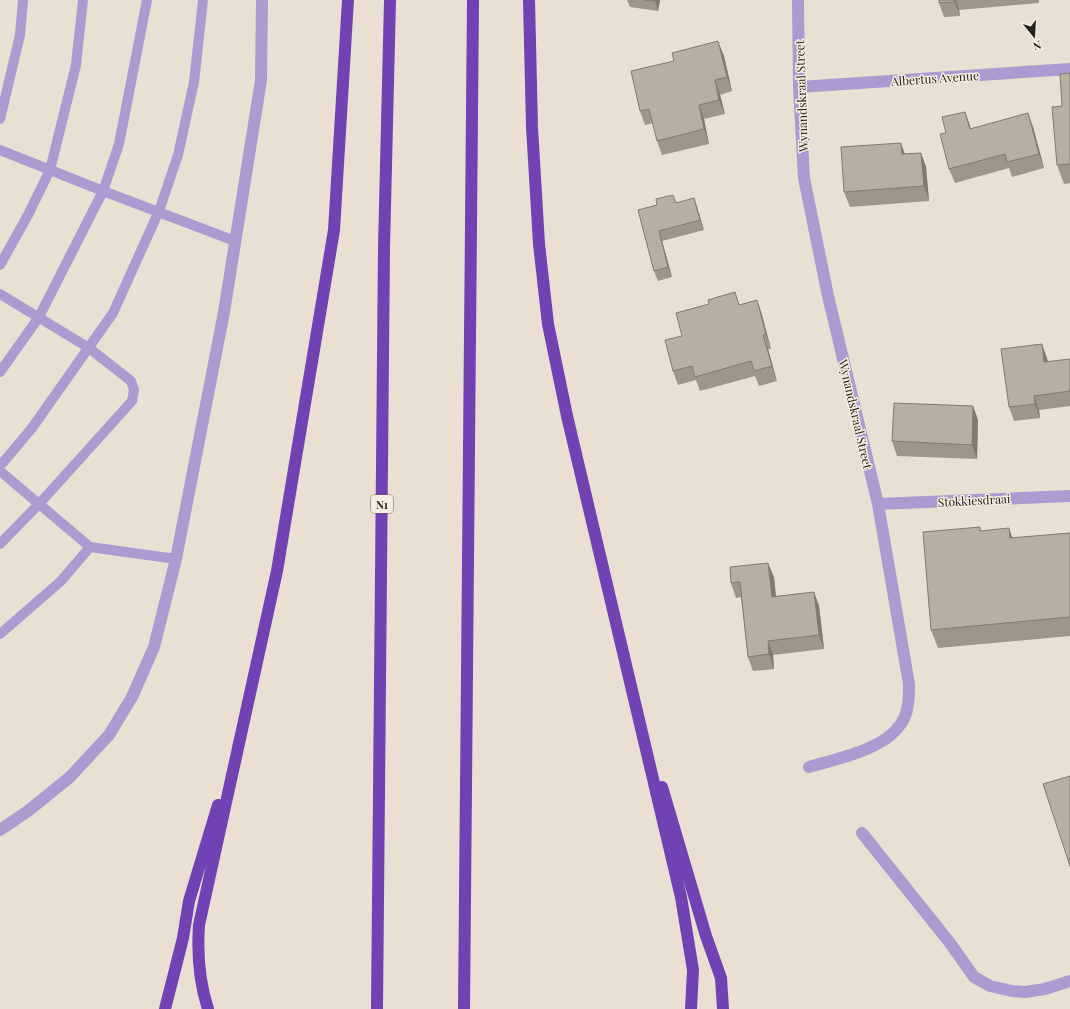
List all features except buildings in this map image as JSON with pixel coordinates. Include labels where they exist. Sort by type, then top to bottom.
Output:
[{"type":"highway","points":[[208,1009],[202,991],[197,954],[199,925],[247,710],[276,571],[334,230],[348,0]]},
{"type":"highway","name":"N1","points":[[376,1009],[384,248],[390,0]]},
{"type":"highway","points":[[464,1009],[473,0]]},
{"type":"highway","points":[[529,0],[532,127],[538,244],[548,324],[567,416],[681,897],[693,970],[691,1009]]},
{"type":"highway","points":[[622,650],[706,936],[721,978],[723,1009]]},
{"type":"highway","points":[[165,1009],[183,938],[189,901],[247,710]]},
{"type":"street","points":[[0,830],[28,811],[70,777],[109,735],[132,697],[154,647],[176,559],[224,312],[260,80],[262,0]]},
{"type":"street","name":"Wynandskraal Street","points":[[798,0],[799,87],[804,178],[828,296],[878,504],[909,684],[909,698],[906,713],[900,726],[886,739],[859,752],[809,767]]},
{"type":"street","name":"Albertus Avenue","points":[[799,87],[1070,70]]},
{"type":"street","name":"Stokkiesdraai","points":[[878,504],[1070,496]]},
{"type":"street","points":[[862,833],[950,943],[974,977],[990,986],[1025,992],[1045,989],[1070,981]]},
{"type":"lane","points":[[0,119],[20,35],[23,0]]},
{"type":"lane","points":[[0,265],[28,215],[50,170],[76,65],[83,0]]},
{"type":"lane","points":[[0,372],[39,318],[103,191],[119,144],[147,0]]},
{"type":"lane","points":[[0,466],[32,428],[113,314],[159,211],[178,155],[194,82],[203,0]]},
{"type":"lane","points":[[0,150],[235,241]]},
{"type":"lane","points":[[0,294],[89,348],[131,381],[134,386],[134,396],[132,401],[40,503],[0,544]]},
{"type":"lane","points":[[0,471],[40,503],[90,547],[176,559]]},
{"type":"lane","points":[[0,634],[61,581],[90,547]]}]
